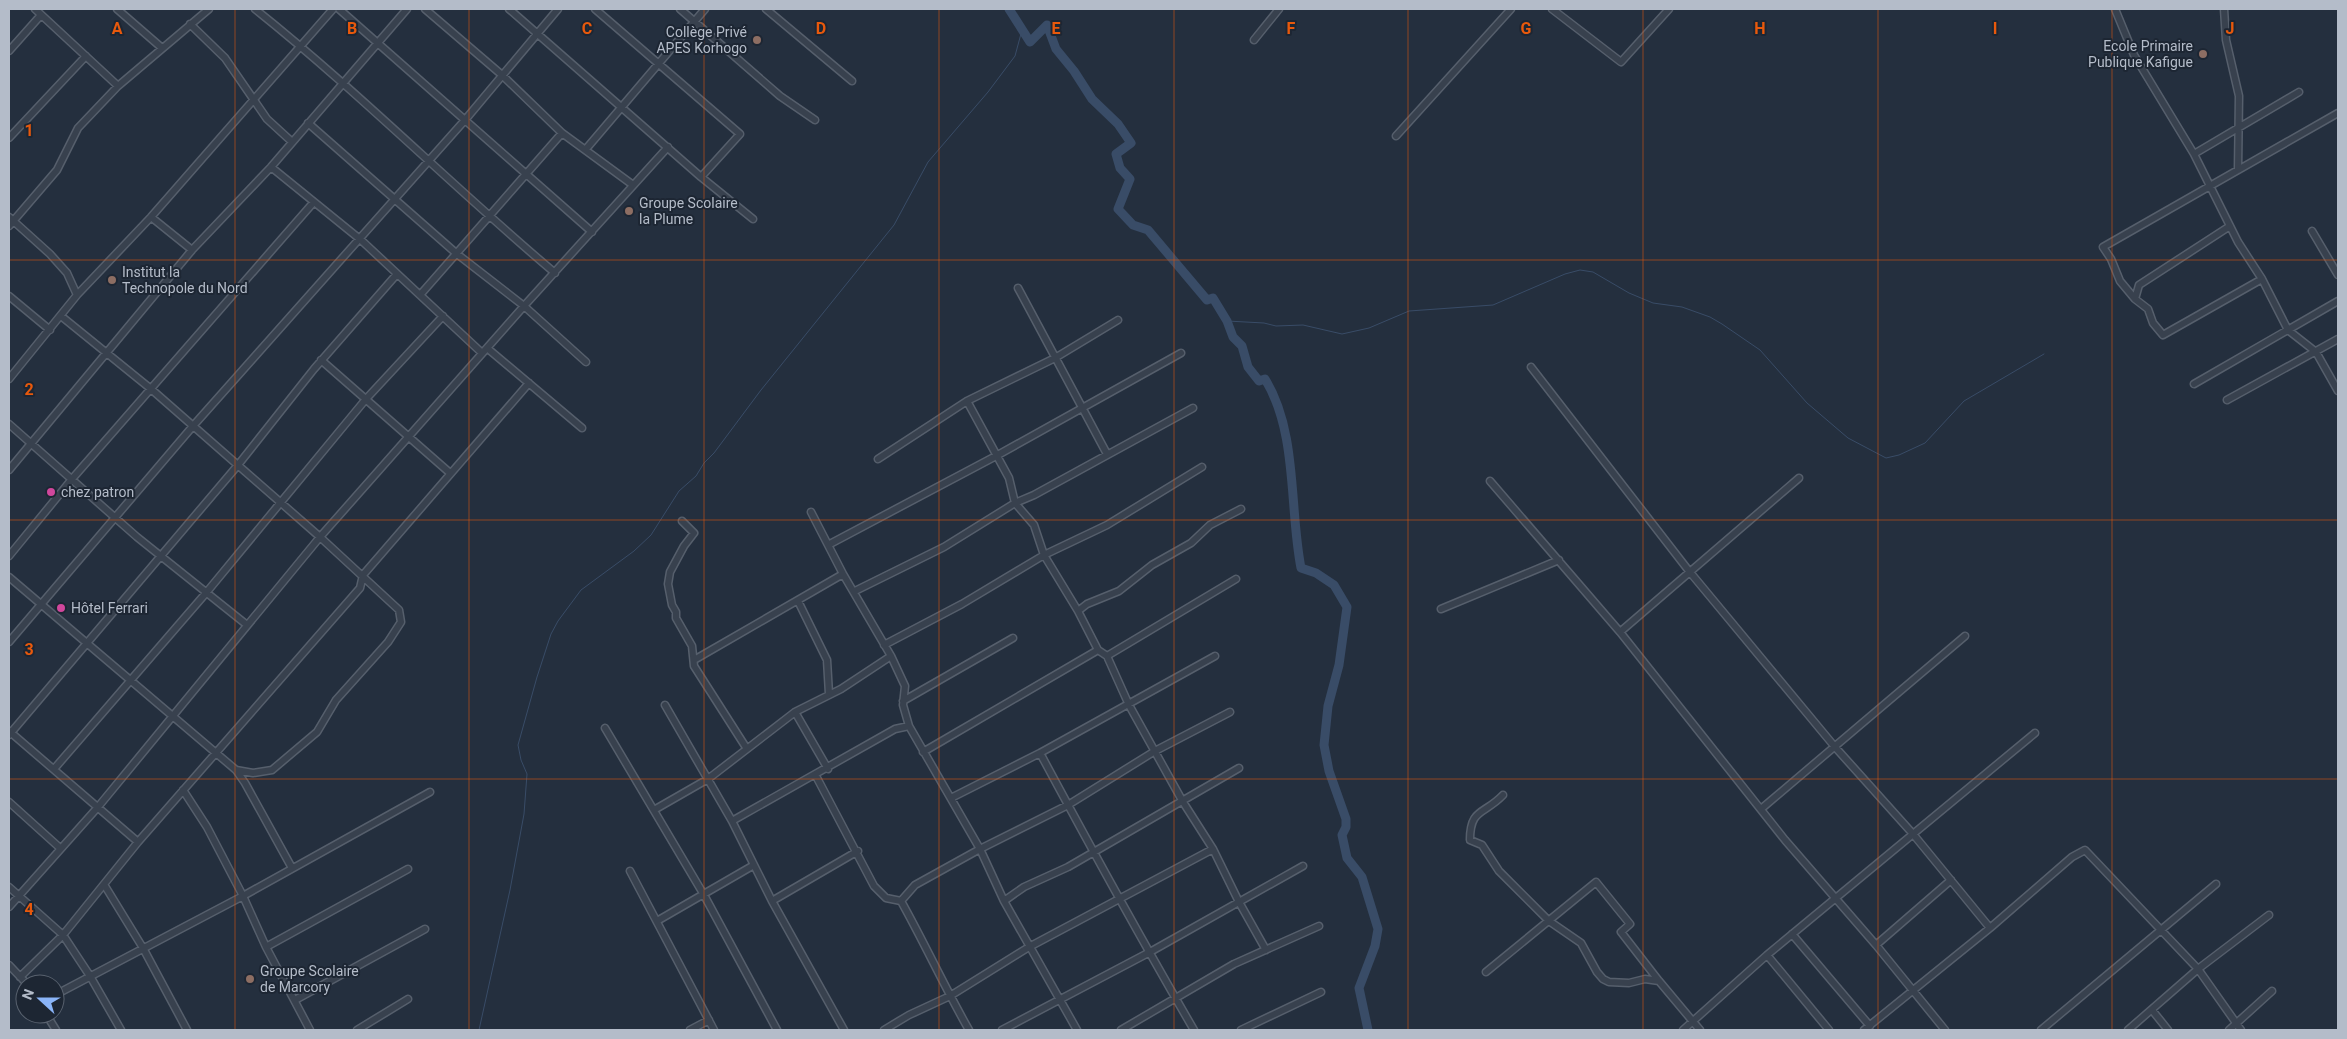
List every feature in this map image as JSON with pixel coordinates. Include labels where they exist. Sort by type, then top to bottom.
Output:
[{"type":"street","points":[[35,9],[118,86]]},
{"type":"street","points":[[117,9],[162,48]]},
{"type":"street","points":[[77,295],[67,273],[50,254],[10,221],[57,170],[78,128],[118,86],[209,9]]},
{"type":"street","points":[[255,9],[301,46],[428,160],[488,217],[555,273]]},
{"type":"street","points":[[9,379],[77,295],[151,217],[254,102],[333,9]]},
{"type":"street","points":[[338,9],[592,232]]},
{"type":"street","points":[[9,470],[192,250],[271,167],[290,141],[343,84],[407,9]]},
{"type":"street","points":[[425,9],[502,75],[562,132],[633,185]]},
{"type":"street","points":[[509,9],[701,177],[753,219]]},
{"type":"street","points":[[9,642],[193,426],[360,240],[393,199],[465,120],[558,9]]},
{"type":"street","points":[[595,9],[740,134],[701,177]]},
{"type":"street","points":[[680,9],[780,96],[815,120]]},
{"type":"street","points":[[586,149],[705,9]]},
{"type":"street","points":[[766,9],[852,81]]},
{"type":"street","points":[[1254,40],[1279,9]]},
{"type":"street","points":[[1396,136],[1511,9]]},
{"type":"street","points":[[1552,9],[1621,62],[1669,9]]},
{"type":"street","points":[[2224,9],[2226,40],[2239,96],[2238,170]]},
{"type":"street","points":[[2117,10],[2134,55],[2194,154],[2230,226],[2262,279],[2288,330],[2316,352],[2338,391]]},
{"type":"street","points":[[9,51],[41,15]]},
{"type":"street","points":[[190,24],[225,58],[267,119],[290,141]]},
{"type":"street","points":[[9,138],[86,56]]},
{"type":"street","points":[[2194,154],[2238,126],[2299,92]]},
{"type":"street","points":[[2262,279],[2163,335],[2153,323],[2148,309],[2135,299],[2120,281],[2111,259],[2102,247],[2338,113]]},
{"type":"street","points":[[308,123],[393,199],[457,254],[524,306],[586,362]]},
{"type":"street","points":[[420,296],[562,132]]},
{"type":"street","points":[[9,907],[98,807],[320,537],[524,306],[668,147]]},
{"type":"street","points":[[271,167],[360,240],[420,296],[484,351],[529,383],[582,428]]},
{"type":"street","points":[[9,556],[72,479],[313,203]]},
{"type":"street","points":[[151,217],[192,250]]},
{"type":"street","points":[[2135,299],[2139,285],[2230,226]]},
{"type":"street","points":[[2312,231],[2338,275]]},
{"type":"street","points":[[138,842],[54,769],[9,733],[238,465],[321,360],[397,274]]},
{"type":"street","points":[[1018,288],[1107,454]]},
{"type":"street","points":[[9,296],[50,330]]},
{"type":"street","points":[[2194,384],[2338,301]]},
{"type":"street","points":[[61,316],[151,389],[282,503],[400,610],[401,622],[336,700],[317,732],[272,770],[253,774],[236,770]]},
{"type":"street","points":[[54,769],[282,503],[366,399],[443,316]]},
{"type":"street","points":[[878,459],[967,401],[1055,358],[1118,320]]},
{"type":"street","points":[[2227,400],[2338,339]]},
{"type":"street","points":[[828,545],[996,456],[1181,353]]},
{"type":"street","points":[[321,360],[450,473]]},
{"type":"street","points":[[1531,366],[1622,487],[1689,571],[1835,747],[1913,834],[1990,928]]},
{"type":"street","points":[[23,974],[63,935],[105,886],[138,842],[360,588],[363,576],[529,383]]},
{"type":"street","points":[[967,401],[1009,478],[1016,503],[1034,525],[1044,555],[1078,611],[1098,650],[1107,656],[1129,705],[1183,802],[1213,849],[1239,902],[1266,950]]},
{"type":"street","points":[[855,592],[944,547],[1016,503],[1193,408]]},
{"type":"street","points":[[9,424],[116,518],[247,625]]},
{"type":"street","points":[[884,645],[962,604],[1044,555],[1107,525],[1202,467]]},
{"type":"street","points":[[1620,632],[1799,478]]},
{"type":"street","points":[[1490,481],[1620,632],[1834,899],[1876,945],[1945,1030]]},
{"type":"street","points":[[1078,611],[1087,604],[1119,591],[1152,565],[1191,543],[1210,525],[1241,508]]},
{"type":"street","points":[[811,512],[843,574],[891,656],[905,686],[903,701],[909,726],[980,849],[1004,901],[1077,1030]]},
{"type":"street","points":[[682,521],[694,533],[684,546],[670,572],[668,584],[672,605],[676,612],[676,618],[692,646],[694,666],[747,749]]},
{"type":"street","points":[[1441,609],[1559,560]]},
{"type":"street","points":[[694,660],[843,574]]},
{"type":"street","points":[[9,577],[236,770],[292,868]]},
{"type":"street","points":[[1107,656],[1236,579]]},
{"type":"street","points":[[798,601],[828,660],[829,694]]},
{"type":"street","points":[[1761,809],[1965,636]]},
{"type":"street","points":[[903,701],[1013,638]]},
{"type":"street","points":[[923,752],[1098,650]]},
{"type":"street","points":[[654,810],[708,779],[795,712],[829,694],[891,656]]},
{"type":"street","points":[[951,798],[1040,753],[1216,656]]},
{"type":"street","points":[[665,705],[732,821],[772,901],[844,1030]]},
{"type":"street","points":[[795,712],[828,769]]},
{"type":"street","points":[[901,901],[915,885],[980,849],[1068,805],[1155,751],[1230,712]]},
{"type":"street","points":[[897,728],[902,719],[907,715]]},
{"type":"street","points":[[732,821],[816,776],[897,728],[909,726]]},
{"type":"street","points":[[605,728],[704,895],[777,1030]]},
{"type":"street","points":[[1683,1030],[1792,934],[2035,733]]},
{"type":"street","points":[[1040,753],[1095,851],[1118,900],[1194,1030]]},
{"type":"street","points":[[1004,901],[1024,887],[1068,867],[1239,768]]},
{"type":"street","points":[[816,776],[879,893],[886,898],[901,901],[927,947],[950,996],[969,1030]]},
{"type":"street","points":[[183,790],[207,828],[244,896],[266,947],[310,1030]]},
{"type":"street","points":[[65,990],[244,896],[430,792]]},
{"type":"street","points":[[1503,795],[1492,806],[1474,816],[1471,823],[1470,840],[1482,845],[1499,871],[1549,921],[1581,943],[1597,972],[1609,982],[1629,983],[1645,979],[1659,981]]},
{"type":"street","points":[[9,802],[60,848]]},
{"type":"street","points":[[884,1030],[909,1015],[950,996],[1030,947],[1213,849]]},
{"type":"street","points":[[1864,1030],[1990,928],[2072,857],[2086,850],[2198,969],[2241,1030]]},
{"type":"street","points":[[772,901],[858,851]]},
{"type":"street","points":[[657,922],[754,866]]},
{"type":"street","points":[[1002,1030],[1150,952],[1303,866]]},
{"type":"street","points":[[266,947],[408,869]]},
{"type":"street","points":[[630,871],[714,1030]]},
{"type":"street","points":[[1876,945],[1951,880]]},
{"type":"street","points":[[1486,972],[1596,882],[1630,924],[1621,932],[1700,1030]]},
{"type":"street","points":[[2041,1030],[2216,884]]},
{"type":"street","points":[[105,886],[143,948],[187,1030]]},
{"type":"street","points":[[9,887],[63,935],[90,976],[121,1030]]},
{"type":"street","points":[[2128,1030],[2198,969],[2269,915]]},
{"type":"street","points":[[1121,1030],[1176,1000],[1234,964],[1320,926]]},
{"type":"street","points":[[294,1000],[425,929]]},
{"type":"street","points":[[1792,934],[1870,1026]]},
{"type":"street","points":[[1767,956],[1829,1030]]},
{"type":"street","points":[[2229,1030],[2272,991]]},
{"type":"street","points":[[1241,1030],[1321,992]]},
{"type":"street","points":[[357,1030],[370,1024],[408,999]]},
{"type":"street","points":[[2152,1010],[2168,1030]]},
{"type":"street","points":[[690,1030],[709,1020]]},
{"type":"street","points":[[370,1024],[374,1030]]},
{"type":"waterway","points":[[1009,9],[1030,42],[1047,25],[1056,49],[1074,71],[1092,99],[1118,124],[1131,143],[1116,154],[1120,168],[1130,179],[1118,209],[1133,225],[1148,230],[1207,300],[1213,298],[1227,321],[1233,337],[1242,346],[1248,367],[1259,381],[1265,379],[1276,400],[1288,446],[1297,545],[1301,568],[1316,573],[1334,585],[1347,607],[1339,665],[1328,706],[1324,745],[1329,771],[1346,819],[1346,827],[1342,835],[1347,858],[1362,877],[1378,929],[1375,946],[1359,988],[1368,1030]]},
{"type":"waterway","points":[[479,1030],[510,890],[524,814],[527,774],[521,760],[518,745],[537,677],[551,634],[558,621],[581,590],[634,551],[651,535],[679,491],[696,476],[761,390],[894,225],[928,162],[988,92],[1015,56],[1022,30]]},
{"type":"waterway","points":[[1227,321],[1264,323],[1276,326],[1303,325],[1342,334],[1369,328],[1409,311],[1493,305],[1565,274],[1580,270],[1593,272],[1629,293],[1653,303],[1682,307],[1710,317],[1722,324],[1760,350],[1807,403],[1848,438],[1886,458],[1899,455],[1925,443],[1964,401],[2044,354]]},
{"type":"place","name":"Collège Privé APES Korhogo","points":[[757,40]]},
{"type":"place","name":"Ecole Primaire Publique Kafigue","points":[[2203,54]]},
{"type":"place","name":"Groupe Scolaire la Plume","points":[[629,211]]},
{"type":"place","name":"Institut la Technopole du Nord","points":[[112,280]]},
{"type":"place","name":"chez patron","points":[[51,492]]},
{"type":"place","name":"Hôtel Ferrari","points":[[61,608]]},
{"type":"place","name":"Groupe Scolaire de Marcory","points":[[250,979]]}]
